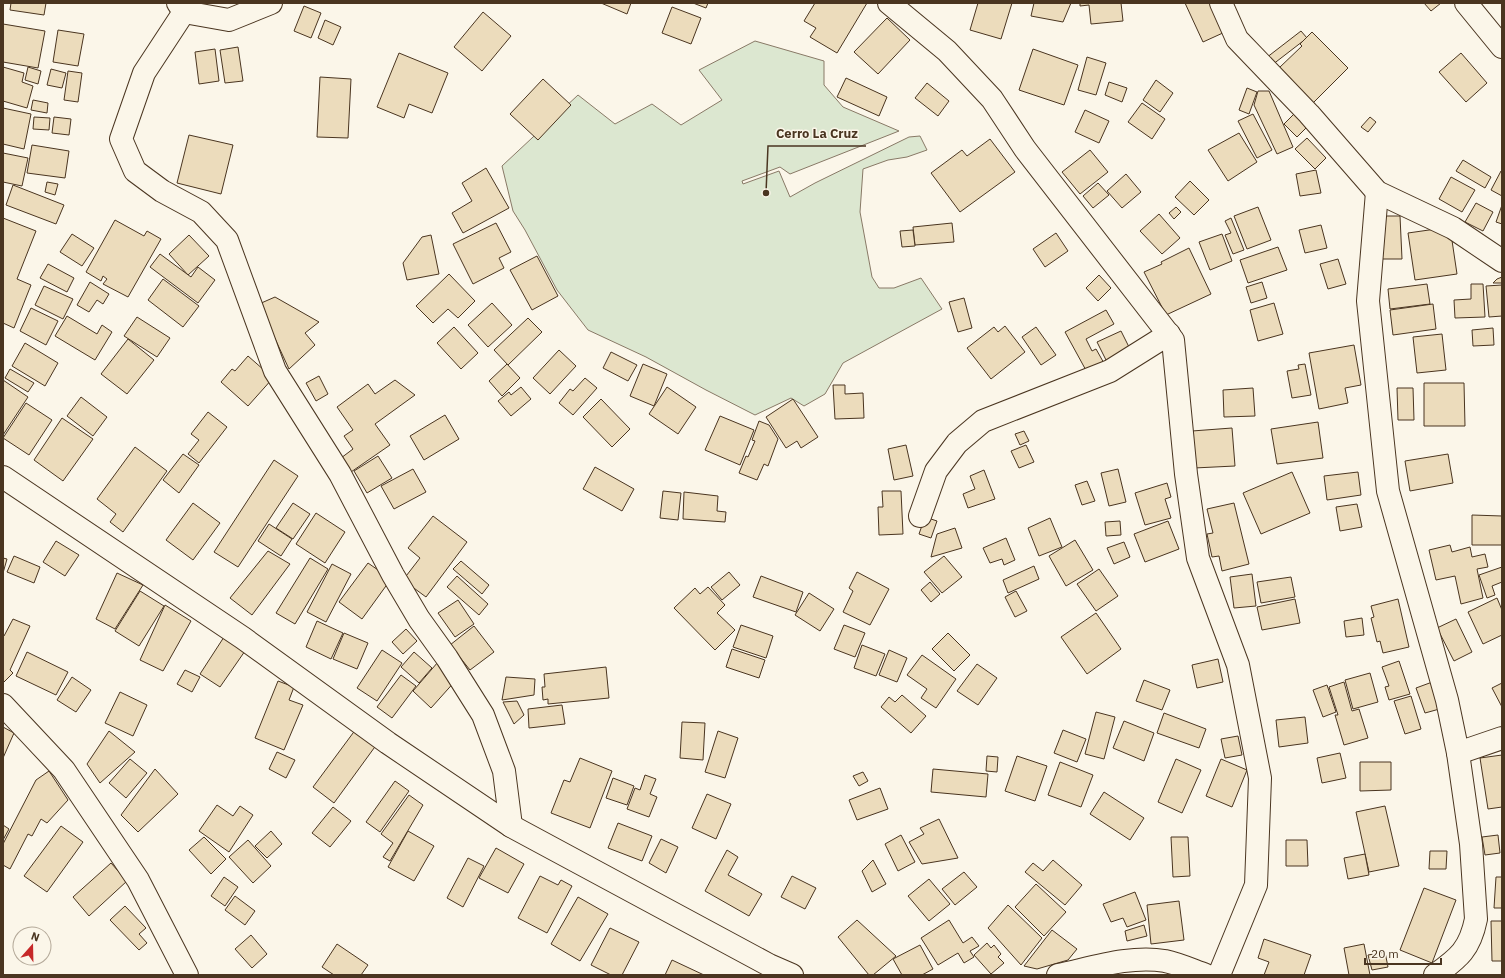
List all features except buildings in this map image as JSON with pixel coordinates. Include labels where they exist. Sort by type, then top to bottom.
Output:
[{"type":"street","points":[[271,3],[229,20],[181,8],[144,73],[121,139],[135,171],[162,191],[201,212],[227,240],[275,371],[340,474],[393,575],[419,619],[447,658],[483,715],[504,771],[511,826]]},
{"type":"street","points":[[889,3],[947,51],[992,99],[1025,149],[1173,340],[1186,474],[1198,558],[1238,665],[1260,778],[1256,885],[1219,975]]},
{"type":"street","points":[[1221,3],[1237,39],[1309,114],[1377,192],[1453,228],[1502,261]]},
{"type":"street","points":[[1466,3],[1502,48]]},
{"type":"street","points":[[1377,192],[1368,301],[1388,491],[1447,700],[1458,753],[1471,844],[1476,918],[1470,942],[1461,954],[1438,973]]},
{"type":"street","points":[[920,516],[936,471],[957,443],[983,421],[1110,371],[1168,334]]},
{"type":"street","points":[[3,477],[243,638],[388,743],[511,826],[769,970],[792,975]]},
{"type":"street","points":[[3,705],[64,770],[138,880],[186,975]]},
{"type":"street","points":[[1458,753],[1502,738]]},
{"type":"street","points":[[1058,975],[1123,962],[1147,960],[1165,961],[1206,975]]},
{"type":"street","points":[[1438,973],[1462,975]]},
{"type":"green space","points":[[755,41],[824,61],[824,85],[843,107],[899,131],[790,174],[780,167],[742,181],[743,184],[779,171],[790,197],[815,183],[909,137],[920,136],[927,150],[907,157],[888,160],[863,169],[860,212],[872,277],[879,288],[894,288],[921,278],[942,309],[843,363],[825,394],[804,406],[791,398],[755,415],[646,357],[588,330],[557,290],[525,230],[513,211],[502,166],[578,95],[615,124],[652,104],[681,125],[722,100],[699,70]]},
{"type":"place","name":"Cerro La Cruz","points":[[766,193]]}]
